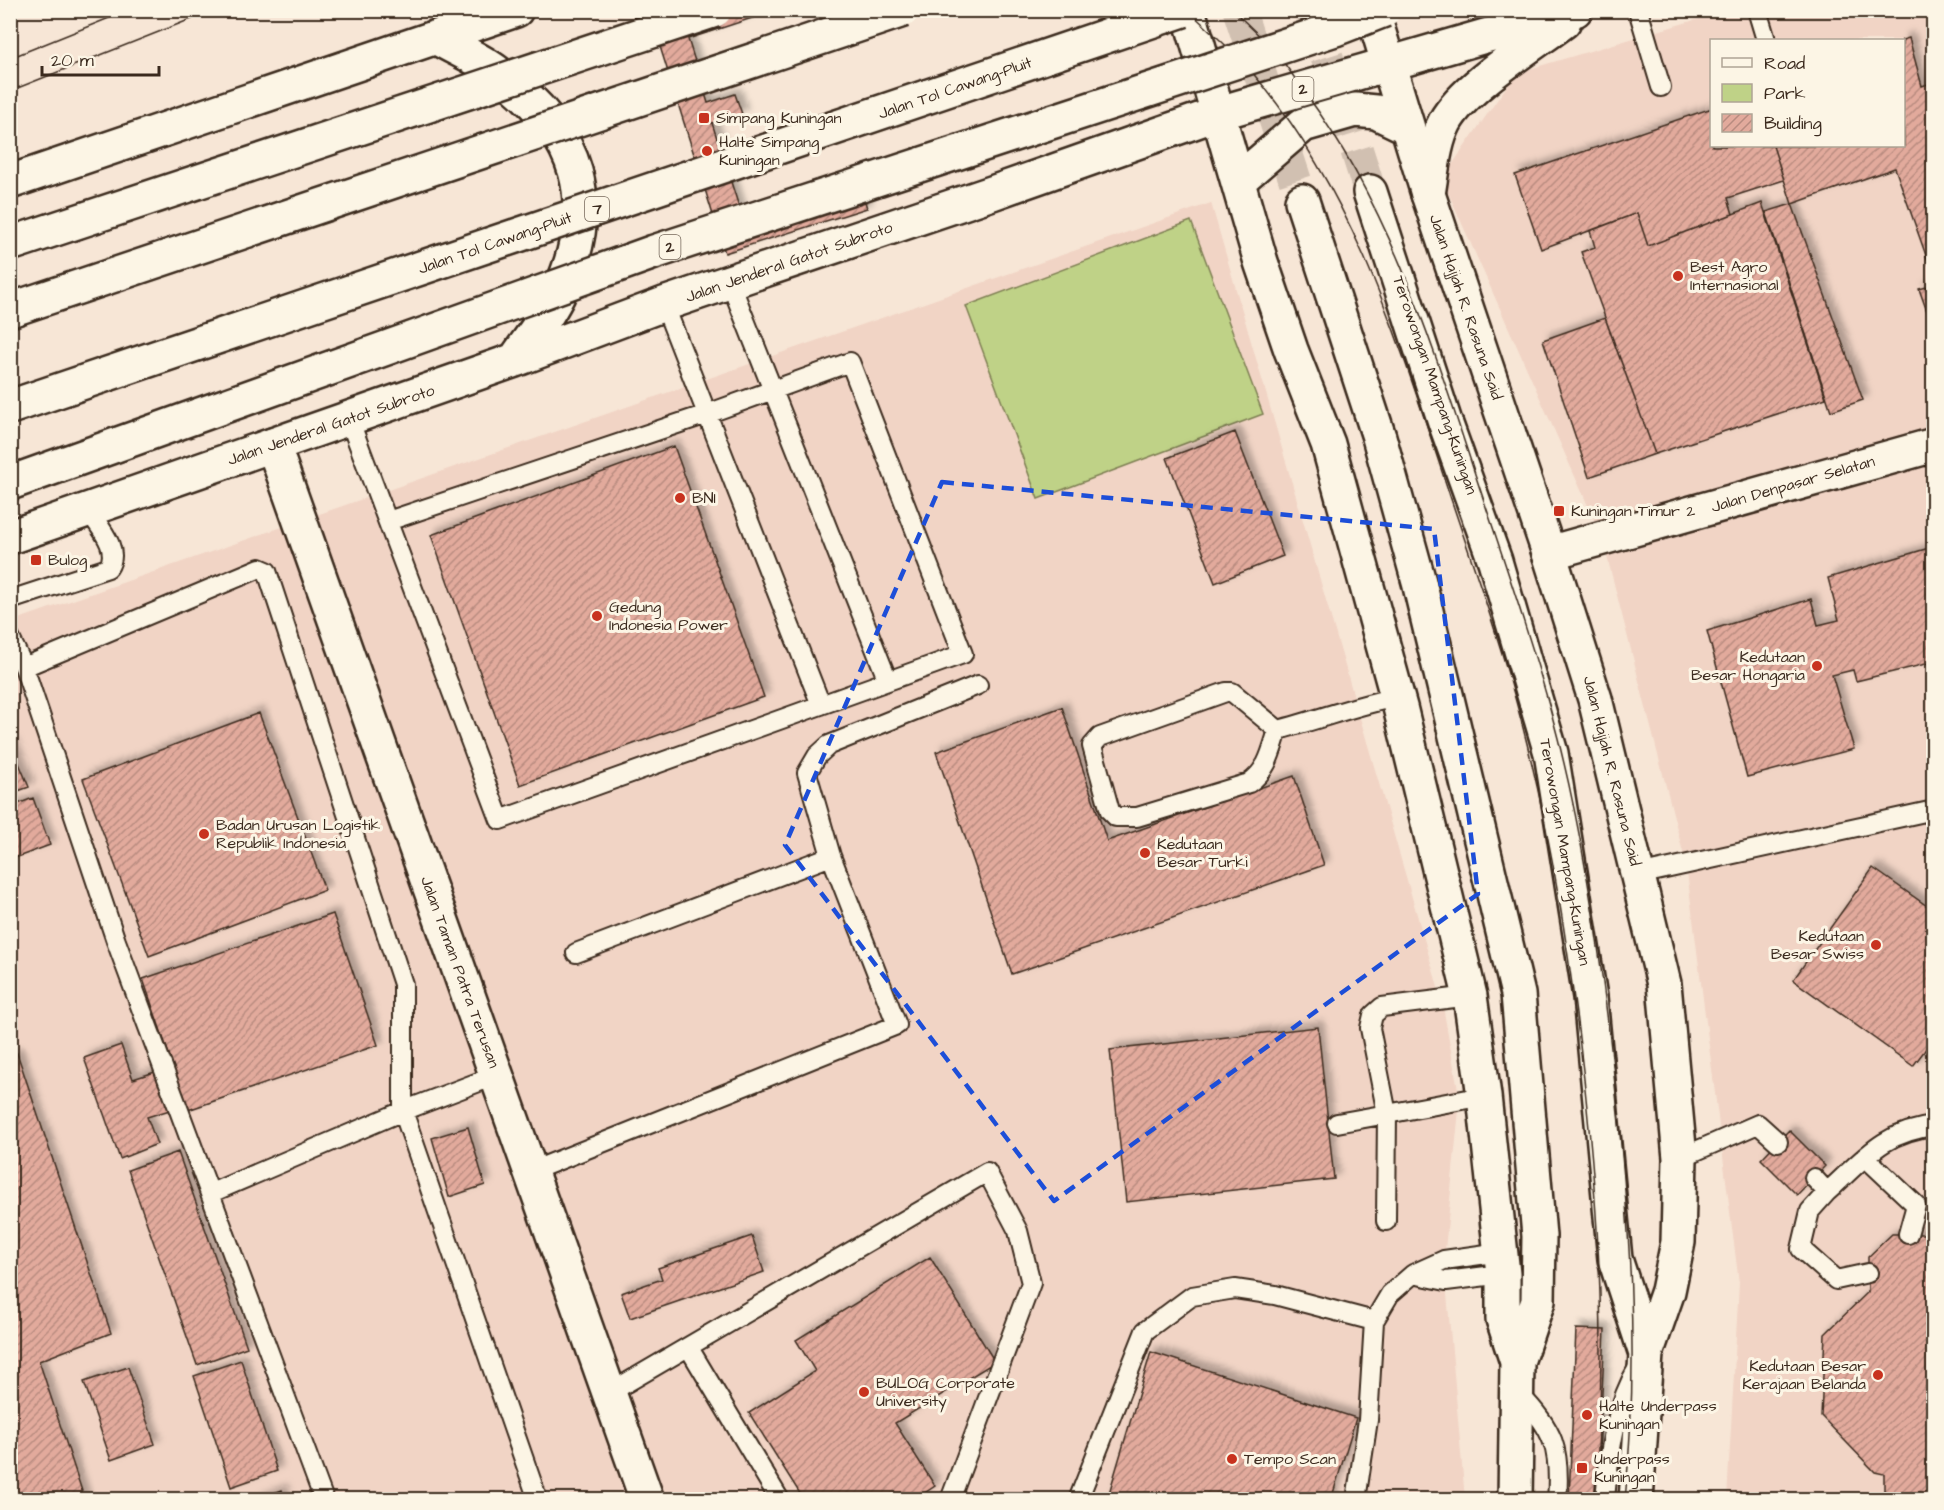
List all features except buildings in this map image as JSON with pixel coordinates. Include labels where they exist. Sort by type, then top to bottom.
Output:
[{"type":"main road","points":[[10,182],[439,39],[516,10]]},
{"type":"main road","points":[[10,244],[715,10]]},
{"type":"main road","points":[[10,310],[903,10]]},
{"type":"main road","name":"Jalan Tol Cawang–Pluit","points":[[10,407],[1183,10]]},
{"type":"main road","points":[[1188,10],[1261,262],[1291,350],[1328,444],[1399,702],[1470,996],[1484,1096],[1502,1263],[1503,1319],[1517,1378],[1515,1500]]},
{"type":"main road","name":"Jalan Hajjah R. Rasuna Said","points":[[1372,10],[1428,194],[1549,553],[1595,699],[1664,984],[1680,1158],[1678,1242],[1668,1291],[1646,1354],[1636,1500]]},
{"type":"main road","name":"2","points":[[10,483],[654,252],[1324,33],[1384,10]]},
{"type":"main road","points":[[1428,194],[1438,140],[1444,123],[1454,109],[1482,83],[1576,10]]},
{"type":"main road","name":"Jalan Jenderal Gatot Subroto","points":[[10,537],[515,360],[664,304],[1219,113],[1576,10]]},
{"type":"main road","points":[[439,39],[496,71],[533,101],[552,122],[568,152],[582,195],[577,248],[557,297],[515,360]]},
{"type":"main road","points":[[1238,181],[1303,125],[1355,110],[1376,112],[1407,128]]},
{"type":"main road","name":"Terowongan Mampang-Kuningan","points":[[1370,192],[1445,422],[1495,561],[1551,753],[1590,997],[1615,1259],[1646,1354]]},
{"type":"main road","points":[[1302,201],[1379,437],[1419,582],[1518,994],[1539,1236],[1538,1301],[1517,1378]]},
{"type":"main road","name":"Jalan Taman Patra Terusan","points":[[273,445],[532,1171],[646,1499]]},
{"type":"main road","name":"Jalan Denpasar Selatan","points":[[1549,553],[1934,445]]},
{"type":"lane","points":[[1638,10],[1661,87]]},
{"type":"lane","points":[[1757,10],[1766,39]]},
{"type":"lane","points":[[730,282],[888,681]]},
{"type":"lane","points":[[664,304],[821,705]]},
{"type":"lane","points":[[349,419],[500,820],[963,654],[850,362],[707,414],[388,521]]},
{"type":"lane","points":[[10,600],[108,568],[113,560],[113,553],[106,537],[88,510]]},
{"type":"lane","points":[[24,667],[260,568],[267,571],[403,984],[403,1111],[538,1500]]},
{"type":"lane","points":[[10,638],[24,667],[116,941],[324,1500]]},
{"type":"lane","points":[[532,1171],[897,1025],[831,856],[807,773],[817,756],[829,745],[978,685]]},
{"type":"lane","points":[[1226,692],[1232,692],[1278,730],[1267,766],[1249,783],[1137,817],[1116,817],[1110,811],[1092,746],[1100,737],[1226,692]]},
{"type":"lane","points":[[1278,730],[1337,715],[1358,716],[1399,702]]},
{"type":"lane","points":[[1638,875],[1934,810]]},
{"type":"lane","points":[[576,953],[831,856]]},
{"type":"lane","points":[[1386,1221],[1387,1114],[1370,1028],[1373,1015],[1382,1007],[1470,996]]},
{"type":"lane","points":[[211,1193],[403,1111],[497,1076]]},
{"type":"lane","points":[[1337,1123],[1484,1096]]},
{"type":"lane","points":[[1680,1158],[1758,1124],[1778,1142]]},
{"type":"lane","points":[[1868,1273],[1836,1280],[1801,1249],[1810,1211],[1827,1192],[1884,1140],[1909,1129],[1934,1126]]},
{"type":"lane","points":[[1865,1157],[1916,1205],[1908,1234]]},
{"type":"lane","points":[[609,1393],[987,1172],[1018,1231],[1031,1283],[950,1500]]},
{"type":"lane","points":[[1814,1178],[1827,1192]]},
{"type":"lane","points":[[1356,1500],[1368,1420],[1374,1321],[1390,1294],[1413,1274],[1446,1281],[1502,1263]]},
{"type":"lane","points":[[1078,1500],[1145,1331],[1192,1296],[1235,1288],[1275,1295],[1374,1321]]},
{"type":"lane","points":[[689,1348],[780,1500]]},
{"type":"lane","points":[[1605,1500],[1616,1419],[1627,1384],[1646,1354]]},
{"type":"lane","points":[[1517,1378],[1555,1444],[1560,1466],[1557,1500]]},
{"type":"highlighted area","points":[[942,482],[1434,529],[1478,894],[1054,1201],[785,845]]},
{"type":"shaded area","points":[[1725,11],[1933,11],[1933,1499],[1727,1499],[1739,1283],[1686,864],[1602,537],[1442,179],[1516,73]]},
{"type":"shaded area","points":[[1211,203],[1442,1001],[1460,1100],[1444,1260],[1465,1499],[11,1499],[10,622]]},
{"type":"green space","points":[[1191,221],[1263,414],[1038,499],[966,306]]},
{"type":"tunnel","points":[[1239,10],[1302,201]]},
{"type":"tunnel","points":[[1312,10],[1370,192]]},
{"type":"tram line","points":[[10,58],[129,10]]},
{"type":"tram line","points":[[10,91],[214,10]]},
{"type":"tram line","points":[[1188,10],[1251,71],[1287,118],[1319,167],[1346,219],[1371,272],[1412,382],[1513,691],[1532,764],[1551,854],[1566,943],[1584,1079],[1594,1184],[1600,1289],[1600,1394],[1594,1500]]},
{"type":"tram line","points":[[1233,10],[1286,65],[1336,138],[1385,229],[1442,375],[1533,649],[1550,708],[1572,796],[1589,886],[1619,1120],[1628,1228],[1632,1337],[1632,1391],[1625,1500]]},
{"type":"place","name":"Simpang Kuningan","points":[[704,118]]},
{"type":"place","name":"Halte Simpang Kuningan","points":[[707,151]]},
{"type":"place","name":"Best Agro Internasional","points":[[1678,276]]},
{"type":"place","name":"BNI","points":[[680,498]]},
{"type":"place","name":"Kuningan Timur 2","points":[[1559,511]]},
{"type":"place","name":"Bulog","points":[[36,560]]},
{"type":"place","name":"Gedung Indonesia Power","points":[[597,616]]},
{"type":"place","name":"Kedutaan Besar Hongaria","points":[[1817,666]]},
{"type":"place","name":"Badan Urusan Logistik Republik Indonesia","points":[[204,834]]},
{"type":"place","name":"Kedutaan Besar Turki","points":[[1145,853]]},
{"type":"place","name":"Kedutaan Besar Swiss","points":[[1876,945]]},
{"type":"place","name":"Kedutaan Besar Kerajaan Belanda","points":[[1878,1375]]},
{"type":"place","name":"BULOG Corporate University","points":[[864,1392]]},
{"type":"place","name":"Halte Underpass Kuningan","points":[[1587,1415]]},
{"type":"place","name":"Tempo Scan","points":[[1232,1459]]},
{"type":"place","name":"Underpass Kuningan","points":[[1582,1468]]}]
